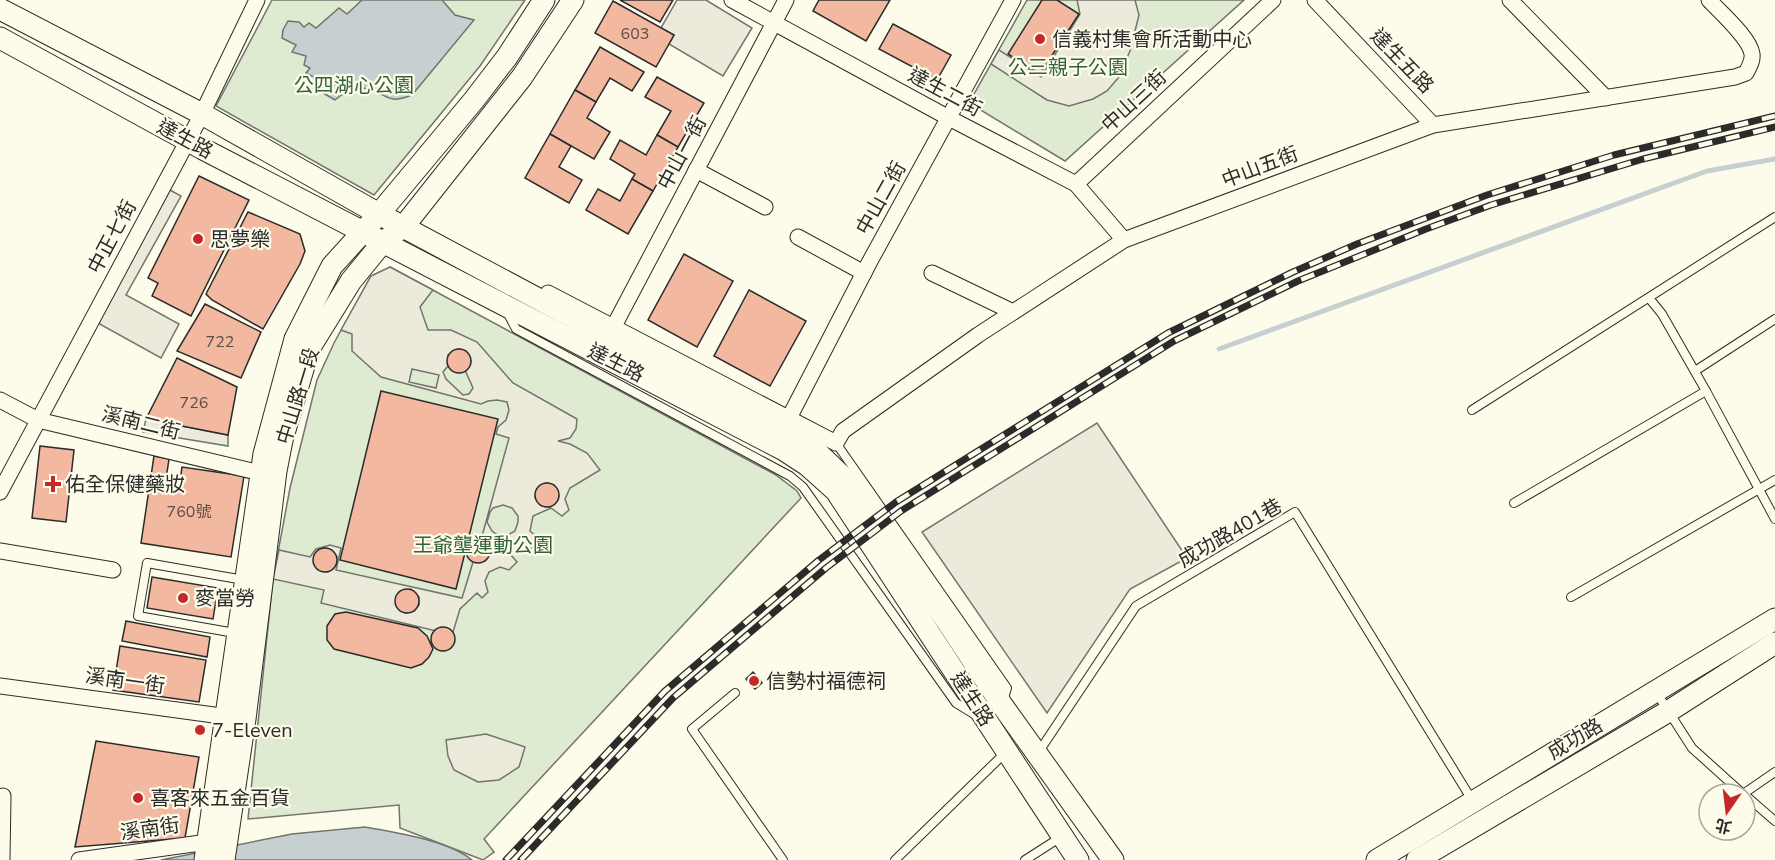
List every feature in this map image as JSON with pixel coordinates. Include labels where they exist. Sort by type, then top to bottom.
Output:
[{"type":"street","name":"中正七街","points":[[0,492],[202,114],[256,0]]},
{"type":"street","name":"中山路一段","points":[[216,851],[268,475],[266,446],[295,339],[332,266],[379,214],[480,92],[507,57],[544,0]]},
{"type":"street","name":"中山路一段","points":[[235,718],[238,633],[246,580],[268,475],[282,440],[309,349],[351,281],[382,243],[404,226],[522,77],[573,0]]},
{"type":"street","name":"達生二街","points":[[732,0],[1076,184],[1124,240]]},
{"type":"street","name":"中山一街","points":[[614,326],[786,0]]},
{"type":"street","name":"中山二街","points":[[789,418],[864,273],[1013,0]]},
{"type":"street","name":"中山三街","points":[[1076,184],[1273,0]]},
{"type":"street","name":"達生五路","points":[[1315,0],[1433,125]]},
{"type":"street","points":[[1510,0],[1606,98]]},
{"type":"street","name":"中山五街","points":[[836,443],[843,430],[1012,312],[1124,240],[1433,125],[1735,77],[1746,73],[1752,54],[1747,42],[1709,0]]},
{"type":"street","name":"達生路","points":[[0,9],[202,114],[404,226],[508,296],[807,465],[836,491],[1078,860]]},
{"type":"street","name":"達生路","points":[[0,38],[187,141],[382,243],[508,296],[789,433],[817,452],[845,479],[1113,860]]},
{"type":"street","points":[[696,170],[765,207]]},
{"type":"street","points":[[798,237],[864,273]]},
{"type":"street","points":[[932,273],[1012,312]]},
{"type":"street","name":"達生路","points":[[508,296],[532,285],[836,443]]},
{"type":"street","name":"溪南二街","points":[[0,400],[38,420],[268,475]]},
{"type":"street","points":[[0,551],[113,570]]},
{"type":"street","name":"成功路","points":[[1417,860],[1472,801],[1775,619]]},
{"type":"street","name":"成功路","points":[[1377,860],[1448,829],[1669,711],[1775,643]]},
{"type":"street","name":"溪南一街","points":[[0,686],[235,718]]},
{"type":"street","points":[[2,860],[3,796]]},
{"type":"street","name":"溪南街","points":[[79,860],[216,851]]},
{"type":"lane","points":[[1472,410],[1775,218]]},
{"type":"lane","points":[[1649,298],[1662,314],[1695,371],[1775,519]]},
{"type":"lane","points":[[1695,371],[1775,319]]},
{"type":"lane","points":[[1514,503],[1706,391]]},
{"type":"lane","points":[[836,443],[1007,688],[1002,705]]},
{"type":"lane","points":[[1571,597],[1775,480]]},
{"type":"lane","name":"成功路401巷","points":[[1037,755],[1136,606],[1295,512],[1472,801]]},
{"type":"lane","points":[[238,633],[138,616],[147,563],[246,580]]},
{"type":"lane","points":[[1655,691],[1692,748],[1730,782]]},
{"type":"lane","points":[[735,693],[692,729],[783,860]]},
{"type":"lane","points":[[895,860],[1006,752]]},
{"type":"lane","points":[[1757,785],[1775,772]]},
{"type":"lane","points":[[1757,806],[1775,821]]},
{"type":"lane","points":[[1025,860],[1062,836]]},
{"type":"green space","name":"公四湖心公園","points":[[272,0],[525,0],[480,66],[374,195],[216,106]]},
{"type":"green space","name":"公三親子公園","points":[[1027,0],[1244,0],[1065,161],[969,103]]},
{"type":"green space","name":"王爺壟運動公園","points":[[390,267],[776,475],[797,491],[801,498],[484,839],[494,852],[483,860],[400,828],[399,805],[248,819],[273,579],[290,488],[317,380],[334,343],[371,276]]},
{"type":"shaded area","points":[[362,0],[442,0],[455,15],[474,20],[412,95],[393,99],[369,89],[358,88],[344,93],[335,100],[323,93],[316,78],[306,73],[310,68],[304,65],[306,56],[292,52],[296,45],[282,38],[283,30],[288,21],[299,22],[304,27],[309,23],[316,28],[339,8],[347,14]]},
{"type":"shaded area","points":[[677,0],[706,0],[752,28],[723,76],[669,44],[674,35],[661,28]]},
{"type":"shaded area","points":[[1077,0],[1135,0],[1139,15],[1130,51],[1119,77],[1107,91],[1093,99],[1069,106],[1047,100],[991,64],[999,50],[1041,77],[1080,14]]},
{"type":"shaded area","points":[[170,190],[181,196],[126,295],[179,324],[161,358],[96,322]]},
{"type":"shaded area","points":[[390,267],[433,290],[420,307],[428,330],[451,330],[477,342],[513,383],[577,419],[576,429],[570,438],[558,441],[570,444],[587,453],[600,470],[570,488],[565,499],[569,510],[562,516],[551,508],[533,516],[530,531],[539,539],[531,548],[521,540],[514,543],[510,554],[517,562],[509,570],[500,567],[489,572],[485,581],[488,592],[482,598],[477,593],[460,609],[453,632],[447,628],[436,631],[321,603],[324,590],[273,579],[279,550],[310,557],[316,549],[330,545],[341,548],[336,570],[462,598],[473,562],[485,561],[490,555],[488,544],[481,540],[509,438],[496,434],[498,427],[506,420],[509,410],[507,402],[497,400],[481,404],[381,377],[352,351],[352,334],[341,330],[371,276]],"holes":[[[458,349],[466,351],[471,361],[465,370],[473,388],[469,394],[463,395],[446,379],[443,372],[448,366],[448,355]],[[412,369],[439,375],[436,388],[409,382]],[[546,483],[554,485],[559,496],[550,507],[542,506],[535,497],[537,489]],[[503,505],[512,508],[518,516],[515,531],[506,536],[492,531],[487,522],[493,508]],[[325,548],[337,557],[334,568],[328,572],[317,569],[314,562],[317,551]],[[411,589],[419,597],[419,605],[414,611],[406,613],[399,609],[396,599],[399,592]]]},
{"type":"shaded area","points":[[146,419],[228,435],[228,446],[143,432]]},
{"type":"shaded area","points":[[1097,423],[1187,558],[1130,589],[1047,713],[922,532]]},
{"type":"shaded area","points":[[486,734],[525,747],[519,767],[499,780],[478,782],[454,770],[448,756],[446,740]]},
{"type":"shaded area","points":[[365,827],[436,842],[472,860],[161,860],[292,834]]},
{"type":"building","points":[[620,0],[673,0],[660,22]]},
{"type":"building","points":[[819,0],[890,0],[866,41],[813,11]]},
{"type":"building","name":"信義村集會所活動中心","points":[[1042,0],[1057,0],[1079,14],[1040,74],[1008,54]]},
{"type":"building","points":[[613,1],[674,35],[656,67],[595,33]]},
{"type":"building","points":[[893,24],[951,55],[937,80],[879,49]]},
{"type":"building","points":[[600,47],[644,72],[632,91],[610,78],[596,102],[575,90]]},
{"type":"building","points":[[657,77],[704,103],[678,147],[657,135],[671,111],[645,97]]},
{"type":"building","points":[[575,90],[596,102],[587,118],[610,132],[594,159],[550,134]]},
{"type":"building","points":[[550,134],[571,146],[559,167],[582,180],[569,203],[525,178]]},
{"type":"building","points":[[657,135],[678,147],[653,191],[632,179],[635,174],[610,159],[620,140],[646,155]]},
{"type":"building","name":"思夢樂","points":[[199,176],[249,200],[191,316],[152,296],[158,283],[148,278]]},
{"type":"building","points":[[632,179],[653,191],[628,234],[586,210],[598,189],[620,201]]},
{"type":"building","points":[[248,212],[300,234],[305,251],[263,329],[212,300],[206,294]]},
{"type":"building","points":[[684,254],[733,281],[697,347],[648,320]]},
{"type":"building","points":[[749,290],[806,321],[770,386],[714,356]]},
{"type":"building","points":[[205,304],[261,332],[241,378],[177,351]]},
{"type":"building","points":[[459,349],[464,350],[470,356],[470,366],[464,372],[459,373],[454,372],[448,366],[447,361],[448,356],[454,350]]},
{"type":"building","points":[[177,358],[237,387],[228,435],[146,419]]},
{"type":"building","points":[[381,391],[498,419],[456,589],[340,560]]},
{"type":"building","name":"佑全保健藥妝","points":[[40,446],[74,450],[66,522],[32,518]]},
{"type":"building","points":[[154,456],[169,459],[166,479],[180,481],[182,467],[244,476],[231,557],[141,543]]},
{"type":"building","points":[[547,483],[555,487],[559,495],[555,503],[547,507],[539,503],[535,495],[539,487]]},
{"type":"building","points":[[478,539],[486,543],[490,551],[486,559],[478,563],[470,559],[466,551],[470,543]]},
{"type":"building","points":[[325,548],[333,552],[337,560],[333,568],[325,572],[317,568],[313,560],[317,552]]},
{"type":"building","name":"麥當勞","points":[[152,577],[218,588],[213,619],[147,608]]},
{"type":"building","points":[[407,589],[412,590],[418,596],[418,606],[412,612],[407,613],[402,612],[396,606],[395,601],[396,596],[402,590]]},
{"type":"building","points":[[346,612],[418,628],[427,636],[433,649],[422,664],[411,668],[334,649],[327,640],[327,626],[335,614]]},
{"type":"building","points":[[126,621],[210,637],[207,657],[122,641]]},
{"type":"building","points":[[443,627],[448,628],[454,634],[454,644],[448,650],[443,651],[438,650],[432,644],[431,639],[432,634],[438,628]]},
{"type":"building","points":[[120,646],[206,660],[199,702],[113,690]]},
{"type":"building","name":"信勢村福德祠","points":[[753,672],[762,683],[755,689],[746,679]]},
{"type":"building","name":"喜客來五金百貨","points":[[96,741],[199,757],[185,838],[75,847]]},
{"type":"waterway","points":[[1219,349],[1707,171],[1775,159]]},
{"type":"railway","points":[[506,860],[665,691],[819,560],[896,502],[1168,333],[1293,272],[1357,244],[1487,195],[1614,155],[1775,116]]},
{"type":"railway","points":[[521,860],[673,698],[826,568],[901,511],[1174,341],[1298,281],[1491,205],[1643,159],[1775,127]]},
{"type":"place","name":"信義村集會所活動中心","points":[[1040,39]]},
{"type":"place","name":"思夢樂","points":[[198,239]]},
{"type":"place","name":"佑全保健藥妝","points":[[53,484]]},
{"type":"place","name":"麥當勞","points":[[183,598]]},
{"type":"place","name":"信勢村福德祠","points":[[754,681]]},
{"type":"place","name":"7-Eleven","points":[[200,730]]},
{"type":"place","name":"喜客來五金百貨","points":[[138,798]]}]
